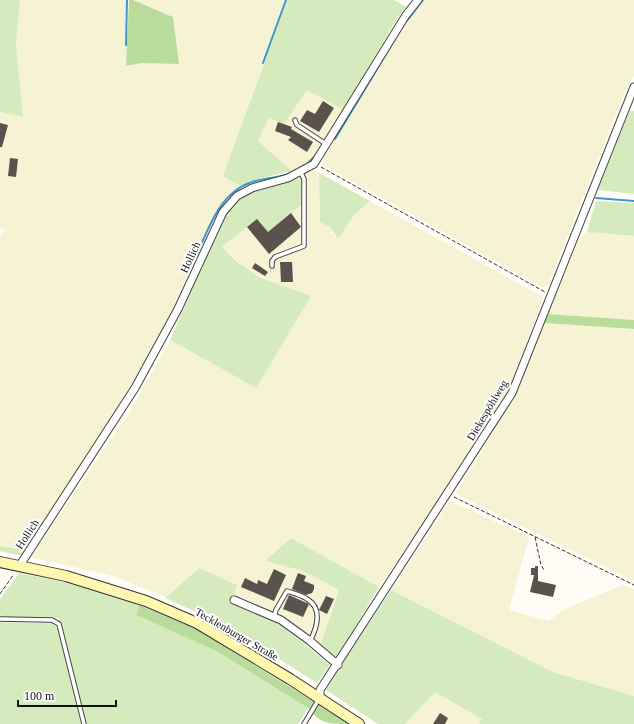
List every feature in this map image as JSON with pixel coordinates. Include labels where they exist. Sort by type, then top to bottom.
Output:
[{"type":"main road","name":"Tecklenburger Straße","points":[[0,562],[66,576],[146,601],[197,623],[320,698],[359,724]]},
{"type":"street","name":"Hollich","points":[[20,566],[135,388],[178,309],[223,212],[237,196],[252,188],[288,178],[314,164],[406,15],[418,0]]},
{"type":"street","name":"Diekespöhlweg","points":[[320,698],[320,690],[338,665],[512,393],[634,86]]},
{"type":"street","points":[[234,600],[274,617],[310,641],[338,665]]},
{"type":"lane","points":[[295,120],[297,125],[327,145]]},
{"type":"lane","points":[[272,266],[275,257],[304,246],[304,179],[300,171]]},
{"type":"lane","points":[[274,617],[286,591],[308,599],[317,610],[318,621],[310,641]]},
{"type":"lane","points":[[0,619],[52,620],[59,624],[84,724]]},
{"type":"lane","points":[[304,724],[320,698]]},
{"type":"path","points":[[314,164],[551,295]]},
{"type":"path","points":[[448,494],[634,585]]},
{"type":"path","points":[[535,537],[541,565],[544,570]]},
{"type":"path","points":[[0,594],[20,566]]},
{"type":"shaded area","points":[[20,0],[126,0],[126,66],[142,63],[179,64],[173,17],[133,0],[285,0],[224,176],[240,186],[224,201],[209,224],[162,336],[138,380],[24,550],[0,546],[0,236],[5,230],[0,228],[0,112],[23,117],[16,43]]},
{"type":"shaded area","points":[[424,0],[634,0],[634,76],[627,86],[548,285],[542,287],[323,165],[322,161],[406,23]]},
{"type":"shaded area","points":[[307,90],[343,110],[315,155],[307,163],[292,171],[258,141],[269,118],[284,124]]},
{"type":"shaded area","points":[[317,171],[319,173],[320,222],[331,228],[334,235],[338,239],[354,215],[370,201],[543,297],[510,390],[447,489],[379,587],[291,538],[265,561],[303,571],[339,590],[320,646],[337,657],[331,665],[274,620],[232,602],[237,586],[199,568],[165,597],[113,576],[31,557],[128,415],[170,340],[256,388],[287,288],[248,271],[222,247],[257,219],[291,213],[301,205],[301,178],[308,172]]},
{"type":"shaded area","points":[[587,232],[634,236],[634,320],[548,314],[580,238]]},
{"type":"shaded area","points":[[544,323],[634,329],[634,581],[456,494],[516,394]]},
{"type":"shaded area","points":[[450,501],[529,537],[509,610],[548,621],[567,608],[623,585],[634,589],[634,696],[553,672],[391,590]]},
{"type":"shaded area","points":[[435,692],[482,719],[479,724],[405,724]]},
{"type":"green space","points":[[0,0],[20,0],[16,43],[23,117],[0,112]]},
{"type":"green space","points":[[129,0],[133,0],[173,17],[179,64],[142,63],[126,66]]},
{"type":"green space","points":[[287,0],[394,0],[406,7],[398,17],[343,110],[307,90],[284,124],[269,118],[258,141],[292,171],[250,181],[240,186],[223,176]]},
{"type":"green space","points":[[630,110],[634,111],[634,194],[598,190]]},
{"type":"green space","points":[[319,173],[370,201],[354,215],[338,239],[331,228],[320,222]]},
{"type":"green space","points":[[301,178],[301,205],[268,232],[257,219],[222,247],[237,262],[259,277],[311,296],[256,388],[170,340],[224,216],[236,201],[245,194]]},
{"type":"green space","points":[[596,201],[634,203],[634,236],[587,232]]},
{"type":"green space","points":[[548,314],[634,320],[634,329],[544,323]]},
{"type":"green space","points":[[291,538],[379,587],[337,657],[320,646],[339,590],[303,571],[265,561]]},
{"type":"green space","points":[[0,546],[24,550],[21,556],[0,551]]},
{"type":"green space","points":[[199,568],[237,585],[232,602],[274,620],[330,665],[317,683],[229,627],[165,598]]},
{"type":"green space","points":[[19,573],[74,584],[139,605],[136,615],[216,651],[308,708],[298,724],[85,724],[59,618],[5,617],[0,615],[0,599]]},
{"type":"green space","points":[[391,590],[553,672],[634,696],[634,724],[479,724],[482,719],[435,692],[405,724],[378,724],[326,690],[347,655]]},
{"type":"green space","points":[[139,605],[196,629],[350,724],[336,724],[321,720],[308,708],[216,651],[136,615]]},
{"type":"green space","points":[[0,622],[52,623],[58,629],[81,724],[0,724]]},
{"type":"building","points":[[323,101],[334,108],[319,132],[300,121],[307,110],[315,114]]},
{"type":"building","points":[[278,122],[292,127],[291,129],[313,142],[307,152],[288,140],[291,137],[275,131]]},
{"type":"building","points":[[0,123],[8,125],[2,147],[0,147]]},
{"type":"building","points":[[10,158],[18,159],[16,177],[8,176]]},
{"type":"building","points":[[291,213],[301,227],[269,254],[247,227],[257,219],[268,232]]},
{"type":"building","points":[[280,262],[292,262],[293,282],[281,282]]},
{"type":"building","points":[[255,263],[268,272],[265,276],[252,268]]},
{"type":"building","points":[[535,566],[538,566],[538,581],[556,585],[553,597],[530,592],[534,575],[531,575],[531,568],[535,568]]},
{"type":"building","points":[[274,569],[286,575],[274,601],[241,587],[245,578],[257,584],[258,580],[267,584]]},
{"type":"building","points":[[298,573],[306,576],[304,581],[314,585],[312,593],[306,595],[292,589]]},
{"type":"building","points":[[289,595],[309,604],[303,617],[283,609]]},
{"type":"building","points":[[326,596],[334,599],[327,614],[319,610]]},
{"type":"building","points":[[440,713],[448,718],[445,724],[433,724]]},
{"type":"waterway","points":[[126,45],[127,0]]},
{"type":"waterway","points":[[263,63],[286,0]]},
{"type":"waterway","points":[[406,22],[423,0]]},
{"type":"waterway","points":[[335,139],[395,39]]},
{"type":"waterway","points":[[307,164],[315,156]]},
{"type":"waterway","points":[[196,257],[216,213],[231,194],[252,182],[289,174]]},
{"type":"waterway","points":[[596,198],[634,201]]}]
